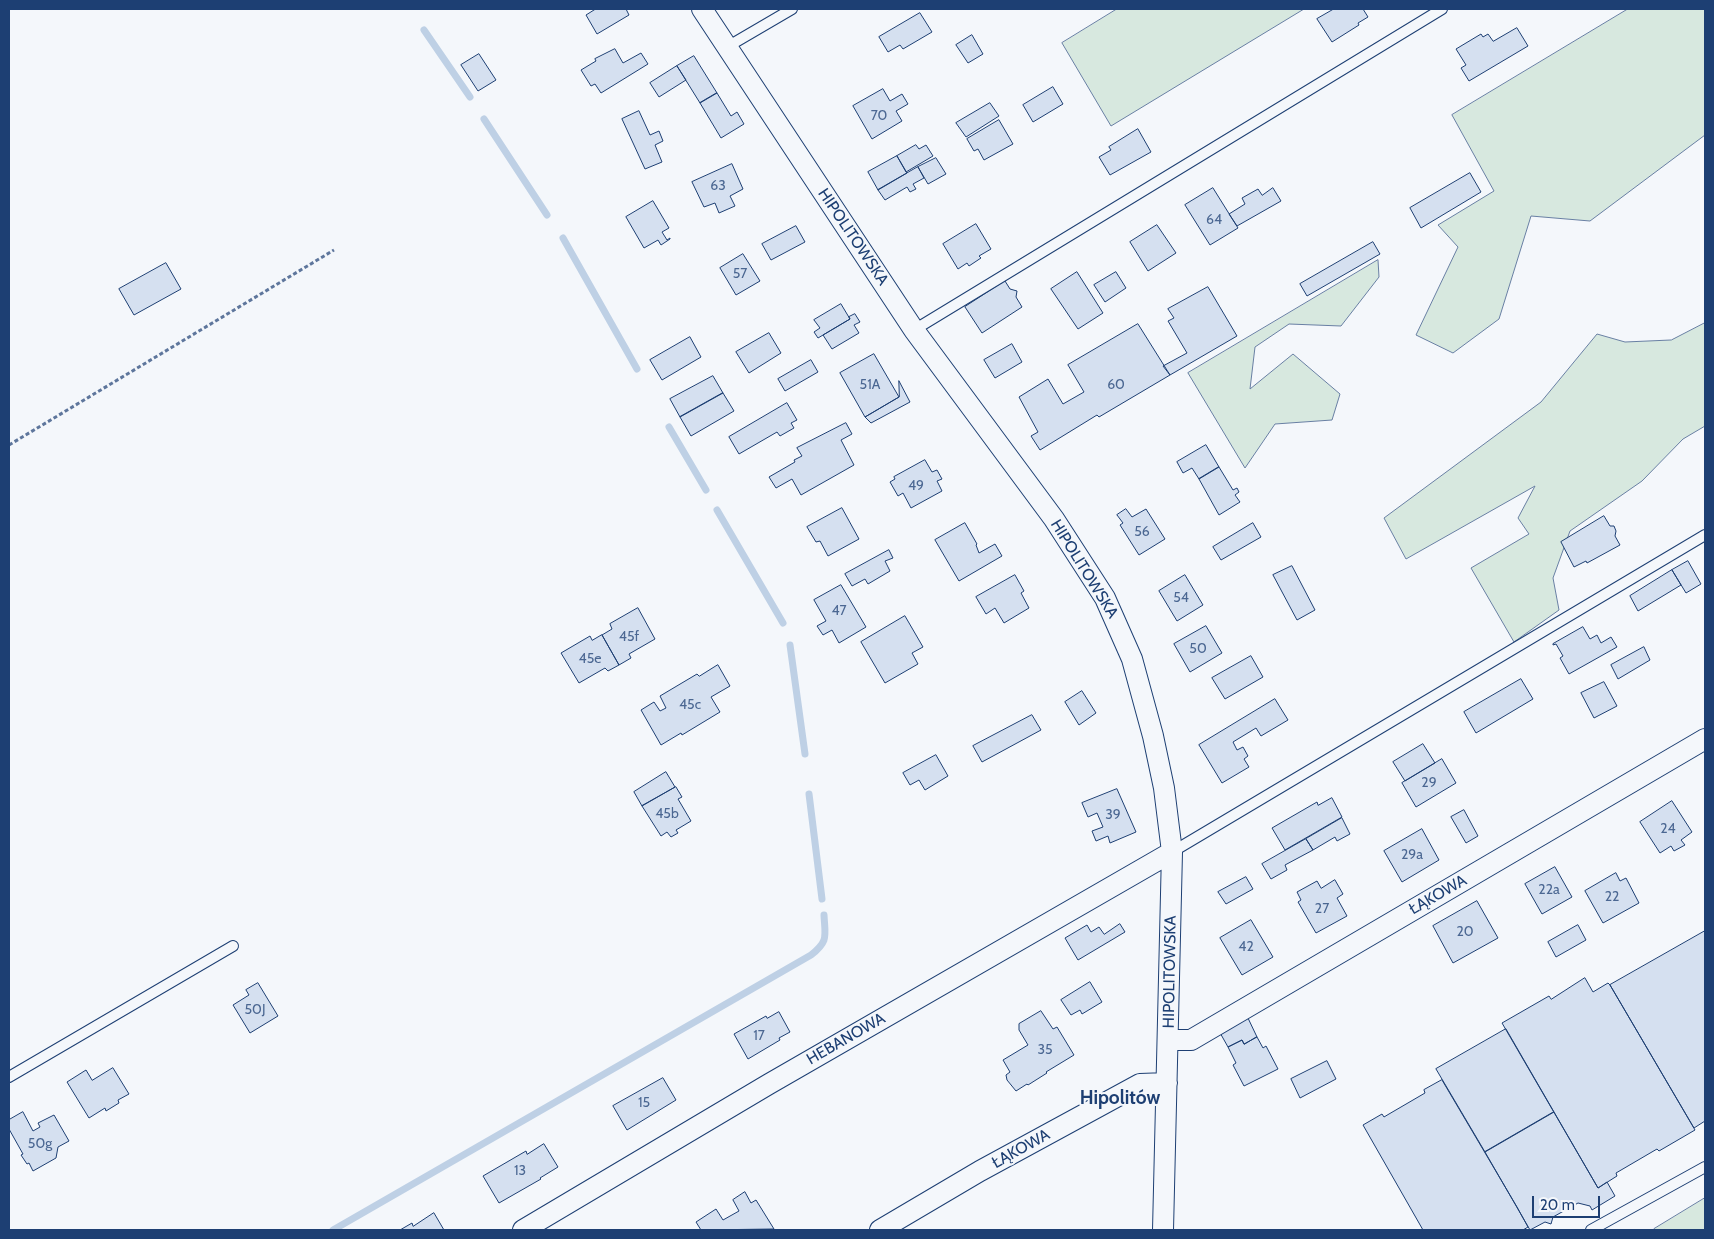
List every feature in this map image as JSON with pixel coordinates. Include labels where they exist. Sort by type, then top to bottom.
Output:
[{"type":"street","name":"HIPOLITOWSKA","points":[[702,9],[914,330],[1054,519],[1105,598],[1132,659],[1153,736],[1164,788],[1172,852],[1163,1230]]},
{"type":"street","name":"ŁĄKOWA","points":[[1169,1040],[1191,1040],[1705,739]]},
{"type":"street","name":"HEBANOWA","points":[[523,1230],[769,1084],[1172,852]]},
{"type":"street","name":"ŁĄKOWA","points":[[880,1230],[980,1171],[1140,1084],[1167,1083]]},
{"type":"lane","points":[[727,47],[792,9]]},
{"type":"lane","points":[[914,330],[1442,9]]},
{"type":"lane","points":[[1172,852],[1705,535]]},
{"type":"lane","points":[[9,1077],[233,946]]},
{"type":"lane","points":[[1590,1230],[1705,1166]]},
{"type":"path","points":[[9,445],[334,250]]},
{"type":"shaded area","points":[[1117,9],[1304,9],[1111,126],[1062,43]]},
{"type":"shaded area","points":[[1628,9],[1705,9],[1705,135],[1590,221],[1531,216],[1499,319],[1453,353],[1416,335],[1458,247],[1438,225],[1494,191],[1452,115]]},
{"type":"shaded area","points":[[1378,260],[1379,277],[1341,326],[1289,324],[1255,347],[1250,389],[1293,354],[1340,394],[1332,420],[1275,424],[1245,468],[1188,373]]},
{"type":"shaded area","points":[[1705,323],[1705,426],[1683,439],[1642,481],[1570,531],[1553,578],[1559,610],[1514,642],[1471,568],[1529,534],[1518,518],[1535,486],[1406,559],[1384,518],[1541,402],[1597,334],[1625,342],[1671,340]]},
{"type":"shaded area","points":[[1705,1198],[1705,1230],[1654,1230],[1654,1229]]},
{"type":"building","points":[[593,9],[626,9],[629,15],[597,34],[586,15]]},
{"type":"building","points":[[1334,9],[1363,9],[1368,17],[1332,42],[1317,19]]},
{"type":"building","points":[[920,13],[932,32],[903,49],[900,45],[888,52],[879,37]]},
{"type":"building","points":[[1517,28],[1528,46],[1469,81],[1461,68],[1466,65],[1456,49],[1481,34],[1483,37],[1488,34],[1493,41]]},
{"type":"building","points":[[972,35],[983,54],[968,63],[956,45]]},
{"type":"building","points":[[615,49],[623,63],[641,53],[648,64],[601,93],[595,84],[591,86],[581,70],[596,61],[595,59]]},
{"type":"building","points":[[479,54],[496,80],[478,91],[461,65]]},
{"type":"building","points":[[694,56],[717,93],[700,103],[677,66]]},
{"type":"building","points":[[677,66],[686,80],[659,97],[650,83]]},
{"type":"building","points":[[1053,87],[1063,104],[1033,122],[1023,105]]},
{"type":"building","points":[[883,89],[890,101],[902,94],[908,104],[896,111],[902,121],[872,139],[853,106]]},
{"type":"building","points":[[717,93],[731,116],[737,112],[744,124],[721,138],[700,103]]},
{"type":"building","points":[[990,103],[999,116],[966,137],[956,123]]},
{"type":"building","points":[[639,111],[650,135],[659,131],[663,141],[655,145],[662,162],[645,169],[622,119]]},
{"type":"building","points":[[999,120],[1013,144],[984,160],[978,149],[974,151],[967,139]]},
{"type":"building","points":[[1138,129],[1151,152],[1110,175],[1099,157],[1111,150],[1109,147]]},
{"type":"building","points":[[916,145],[919,149],[926,145],[933,156],[906,172],[897,156]]},
{"type":"building","points":[[897,156],[907,173],[878,190],[868,172]]},
{"type":"building","points":[[936,158],[946,174],[928,184],[918,167]]},
{"type":"building","points":[[732,164],[743,189],[730,196],[735,206],[719,213],[715,203],[704,207],[692,182]]},
{"type":"building","points":[[918,167],[924,178],[913,184],[916,189],[910,192],[907,187],[885,200],[878,190]]},
{"type":"building","points":[[1470,173],[1481,192],[1421,228],[1410,208]]},
{"type":"building","points":[[1213,188],[1238,228],[1210,245],[1185,205]]},
{"type":"building","points":[[1273,188],[1281,201],[1237,226],[1229,214],[1245,204],[1242,198],[1258,189],[1262,195]]},
{"type":"building","points":[[653,201],[669,228],[662,232],[667,240],[670,239],[661,245],[658,240],[644,248],[626,217]]},
{"type":"building","points":[[976,224],[991,249],[979,256],[981,258],[969,266],[967,263],[958,269],[943,244]]},
{"type":"building","points":[[1157,225],[1176,253],[1148,271],[1130,242]]},
{"type":"building","points":[[796,226],[805,242],[771,260],[762,244]]},
{"type":"building","points":[[1373,242],[1380,254],[1307,296],[1300,284]]},
{"type":"building","points":[[743,254],[760,281],[736,295],[720,268]]},
{"type":"building","points":[[166,263],[181,289],[134,315],[119,289]]},
{"type":"building","points":[[1077,272],[1103,313],[1078,329],[1051,289]]},
{"type":"building","points":[[1116,272],[1126,288],[1105,302],[1094,285]]},
{"type":"building","points":[[1005,281],[1010,289],[1017,291],[1016,297],[1022,307],[982,333],[965,307]]},
{"type":"building","points":[[1208,287],[1237,336],[1170,375],[1163,366],[1187,353],[1168,321],[1174,318],[1168,309]]},
{"type":"building","points":[[841,304],[850,319],[818,338],[814,332],[820,328],[814,320]]},
{"type":"building","points":[[855,314],[860,322],[854,325],[859,333],[832,349],[823,335]]},
{"type":"building","points":[[1138,324],[1170,375],[1099,417],[1097,415],[1040,450],[1031,436],[1038,432],[1019,397],[1048,379],[1063,404],[1084,392],[1068,365]]},
{"type":"building","points":[[769,333],[781,353],[749,373],[736,352]]},
{"type":"building","points":[[690,337],[701,357],[662,380],[650,360]]},
{"type":"building","points":[[1012,344],[1022,362],[995,378],[984,360]]},
{"type":"building","points":[[874,354],[899,397],[865,417],[840,373]]},
{"type":"building","points":[[811,360],[818,372],[785,391],[778,379]]},
{"type":"building","points":[[713,376],[723,393],[680,417],[670,399]]},
{"type":"building","points":[[899,381],[910,402],[871,423],[865,417],[899,397]]},
{"type":"building","points":[[723,393],[734,411],[691,436],[680,417]]},
{"type":"building","points":[[787,403],[797,420],[791,423],[794,428],[780,436],[777,432],[739,454],[729,437]]},
{"type":"building","points":[[846,423],[852,434],[841,440],[854,465],[801,495],[792,479],[776,488],[769,477],[802,456],[797,448]]},
{"type":"building","points":[[1206,445],[1219,467],[1199,479],[1192,468],[1183,473],[1177,462]]},
{"type":"building","points":[[925,460],[932,472],[937,470],[942,479],[937,481],[942,491],[911,508],[903,493],[898,496],[890,482],[895,479],[894,477]]},
{"type":"building","points":[[1219,467],[1233,490],[1237,488],[1239,492],[1235,495],[1240,502],[1219,515],[1199,479]]},
{"type":"building","points":[[842,508],[859,539],[828,556],[820,541],[816,542],[807,527]]},
{"type":"building","points":[[1126,509],[1132,517],[1146,509],[1165,539],[1139,555],[1120,525],[1123,523],[1117,515]]},
{"type":"building","points":[[1604,516],[1610,526],[1614,526],[1615,536],[1620,545],[1587,563],[1586,561],[1574,567],[1561,542]]},
{"type":"building","points":[[965,523],[977,544],[979,553],[995,544],[1002,556],[959,581],[935,540]]},
{"type":"building","points":[[1253,523],[1261,537],[1221,560],[1213,547]]},
{"type":"building","points":[[889,550],[893,558],[885,561],[890,571],[868,584],[865,579],[852,586],[845,574]]},
{"type":"building","points":[[1688,561],[1701,584],[1686,593],[1672,570]]},
{"type":"building","points":[[1292,566],[1315,610],[1297,620],[1273,575]]},
{"type":"building","points":[[1672,570],[1681,585],[1638,611],[1630,596]]},
{"type":"building","points":[[1015,575],[1024,591],[1021,593],[1029,608],[1004,623],[995,608],[986,614],[976,597]]},
{"type":"building","points":[[1185,575],[1203,605],[1177,621],[1159,591]]},
{"type":"building","points":[[841,585],[866,627],[839,643],[832,630],[823,635],[817,626],[826,621],[814,600]]},
{"type":"building","points":[[638,608],[655,639],[629,654],[631,658],[619,665],[602,635],[612,629],[610,624]]},
{"type":"building","points":[[905,616],[923,647],[912,653],[918,664],[885,683],[861,642]]},
{"type":"building","points":[[1206,626],[1222,653],[1190,672],[1174,644]]},
{"type":"building","points":[[1583,627],[1590,639],[1597,635],[1601,643],[1611,637],[1617,647],[1569,674],[1560,658],[1563,656],[1556,644],[1553,644]]},
{"type":"building","points":[[602,635],[619,665],[608,671],[605,668],[579,683],[561,653],[590,636],[592,640]]},
{"type":"building","points":[[1644,647],[1650,660],[1618,679],[1611,665]]},
{"type":"building","points":[[1251,656],[1263,677],[1225,699],[1212,678]]},
{"type":"building","points":[[718,665],[730,686],[711,697],[720,712],[682,735],[681,733],[661,745],[641,710],[654,702],[660,711],[666,708],[660,696],[697,674],[699,676]]},
{"type":"building","points":[[1521,679],[1533,699],[1476,733],[1464,712]]},
{"type":"building","points":[[1604,682],[1617,706],[1594,718],[1581,693]]},
{"type":"building","points":[[1082,691],[1096,713],[1079,725],[1065,702]]},
{"type":"building","points":[[1275,699],[1288,720],[1261,736],[1256,728],[1233,742],[1237,750],[1243,747],[1248,756],[1244,759],[1249,767],[1222,783],[1199,745]]},
{"type":"building","points":[[1032,715],[1041,730],[982,762],[973,746]]},
{"type":"building","points":[[1423,744],[1435,763],[1405,781],[1393,762]]},
{"type":"building","points":[[936,755],[948,776],[925,790],[919,780],[910,785],[903,773]]},
{"type":"building","points":[[1442,759],[1456,783],[1416,807],[1402,783]]},
{"type":"building","points":[[666,772],[675,787],[642,806],[634,792]]},
{"type":"building","points":[[676,787],[682,797],[678,799],[691,821],[676,830],[678,833],[671,837],[667,832],[661,836],[642,806]]},
{"type":"building","points":[[1117,789],[1136,832],[1110,843],[1108,836],[1096,841],[1092,831],[1103,827],[1097,813],[1088,817],[1082,803]]},
{"type":"building","points":[[1332,798],[1342,817],[1285,850],[1272,828],[1317,802],[1318,805]]},
{"type":"building","points":[[1672,801],[1692,832],[1681,840],[1685,845],[1674,851],[1671,846],[1660,853],[1640,822]]},
{"type":"building","points":[[1464,810],[1478,836],[1466,843],[1451,817]]},
{"type":"building","points":[[1342,818],[1350,834],[1337,841],[1335,837],[1313,850],[1306,839]]},
{"type":"building","points":[[1422,829],[1439,860],[1402,882],[1384,851]]},
{"type":"building","points":[[1306,839],[1313,850],[1285,865],[1287,870],[1271,879],[1262,864]]},
{"type":"building","points":[[1555,867],[1572,897],[1542,914],[1525,884]]},
{"type":"building","points":[[1616,873],[1620,881],[1626,878],[1639,903],[1603,923],[1585,891]]},
{"type":"building","points":[[1246,877],[1253,889],[1226,904],[1218,892]]},
{"type":"building","points":[[1335,880],[1343,894],[1337,898],[1347,916],[1316,933],[1298,902],[1301,900],[1297,892],[1317,881],[1321,888]]},
{"type":"building","points":[[1477,901],[1498,938],[1453,963],[1433,926]]},
{"type":"building","points":[[1251,920],[1273,957],[1242,975],[1220,938]]},
{"type":"building","points":[[1120,924],[1125,932],[1078,960],[1065,938],[1087,925],[1091,932],[1099,927],[1104,934]]},
{"type":"building","points":[[1578,925],[1586,940],[1556,957],[1548,942]]},
{"type":"building","points":[[1705,931],[1705,1121],[1694,1128],[1610,985]]},
{"type":"building","points":[[1585,978],[1593,992],[1608,983],[1610,985],[1695,1130],[1616,1173],[1617,1176],[1598,1188],[1502,1023],[1549,996],[1551,999]]},
{"type":"building","points":[[1090,982],[1102,1002],[1082,1014],[1080,1010],[1071,1015],[1061,1000]]},
{"type":"building","points":[[258,983],[278,1016],[250,1033],[233,1005],[249,995],[246,990]]},
{"type":"building","points":[[1041,1011],[1053,1029],[1057,1027],[1074,1055],[1016,1091],[1007,1080],[1006,1075],[1010,1072],[1003,1060],[1028,1045],[1019,1030],[1019,1024]]},
{"type":"building","points":[[779,1012],[790,1032],[748,1059],[734,1034],[766,1016],[767,1018]]},
{"type":"building","points":[[1247,1016],[1257,1037],[1244,1044],[1242,1040],[1228,1047],[1219,1031]]},
{"type":"building","points":[[1506,1029],[1554,1112],[1485,1152],[1436,1069]]},
{"type":"building","points":[[1257,1037],[1263,1048],[1266,1046],[1278,1069],[1244,1086],[1233,1065],[1236,1063],[1228,1047],[1242,1040],[1244,1044]]},
{"type":"building","points":[[1327,1061],[1336,1079],[1300,1098],[1291,1079]]},
{"type":"building","points":[[113,1068],[129,1094],[118,1100],[119,1103],[106,1111],[105,1108],[89,1118],[67,1082],[86,1070],[92,1080]]},
{"type":"building","points":[[663,1078],[676,1100],[627,1130],[613,1106]]},
{"type":"building","points":[[1442,1080],[1528,1227],[1523,1230],[1423,1230],[1363,1125],[1382,1114],[1384,1117],[1425,1093],[1424,1090]]},
{"type":"building","points":[[23,1112],[33,1131],[40,1127],[38,1123],[54,1115],[69,1141],[58,1147],[56,1158],[33,1171],[29,1163],[27,1164],[21,1155],[23,1154],[9,1129],[9,1120]]},
{"type":"building","points":[[1554,1112],[1598,1188],[1607,1182],[1615,1196],[1592,1210],[1590,1206],[1578,1203],[1553,1217],[1551,1224],[1545,1222],[1530,1230],[1485,1152]]},
{"type":"building","points":[[544,1144],[558,1167],[499,1203],[483,1176],[526,1151],[527,1154]]},
{"type":"building","points":[[745,1192],[751,1203],[756,1200],[774,1229],[701,1230],[696,1222],[716,1209],[723,1220],[739,1211],[733,1200]]},
{"type":"building","points":[[434,1213],[444,1230],[400,1230],[412,1223],[413,1226]]},
{"type":"waterway","points":[[424,30],[470,97]]},
{"type":"waterway","points":[[484,119],[547,215]]},
{"type":"waterway","points":[[563,238],[637,369]]},
{"type":"waterway","points":[[669,427],[706,490]]},
{"type":"waterway","points":[[717,510],[783,623]]},
{"type":"waterway","points":[[790,645],[805,754]]},
{"type":"waterway","points":[[809,794],[822,899]]},
{"type":"waterway","points":[[333,1230],[811,955],[821,946],[825,938],[824,915]]},
{"type":"district","name":"Hipolitów","points":[[1120,1098]]}]
